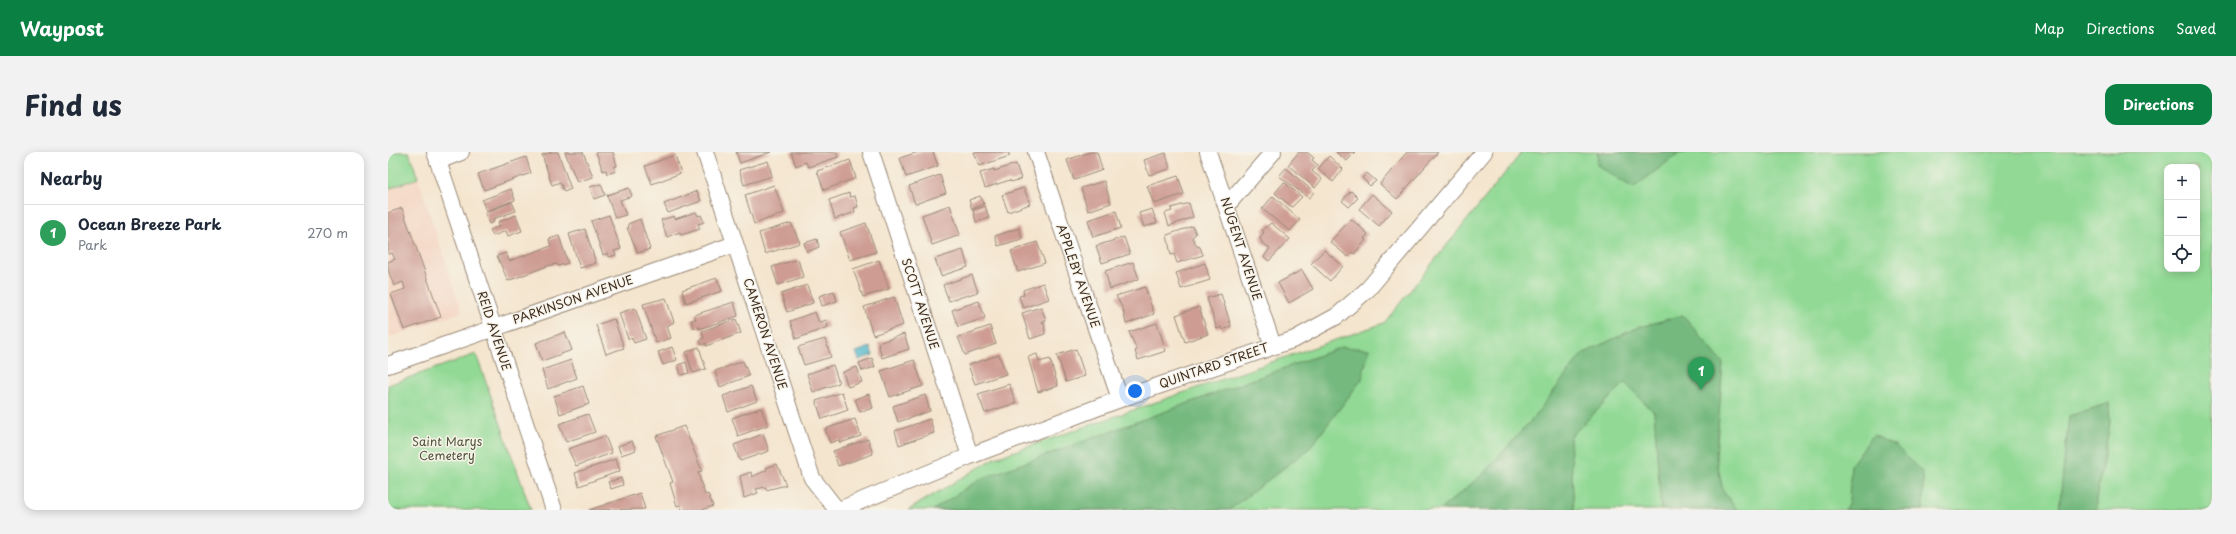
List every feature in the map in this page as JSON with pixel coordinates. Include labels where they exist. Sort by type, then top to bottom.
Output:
[{"type":"street","points":[[436,156],[461,152]]},
{"type":"street","name":"CAMERON AVENUE","points":[[705,152],[812,478],[838,510]]},
{"type":"street","name":"SCOTT AVENUE","points":[[871,152],[970,456]]},
{"type":"street","name":"APPLEBY AVENUE","points":[[1036,152],[1120,399]]},
{"type":"street","name":"NUGENT AVENUE","points":[[1208,152],[1273,346]]},
{"type":"street","points":[[1227,205],[1273,152]]},
{"type":"street","name":"QUINTARD STREET","points":[[838,510],[970,456],[1120,399],[1273,346],[1311,331],[1337,316],[1350,305],[1389,265],[1484,152]]},
{"type":"street","name":"REID AVENUE","points":[[436,156],[554,510]]},
{"type":"street","name":"PARKINSON AVENUE","points":[[388,365],[735,244]]},
{"type":"shaded area","points":[[418,178],[462,312],[388,338],[388,189]]},
{"type":"green space","points":[[388,152],[409,152],[418,178],[388,189]]},
{"type":"green space","points":[[1522,152],[2212,152],[2212,510],[908,510],[995,458],[1384,323]]},
{"type":"green space","points":[[1598,152],[1688,152],[1678,154],[1633,188],[1597,165]]},
{"type":"green space","points":[[1683,315],[1723,363],[1716,456],[1723,491],[1737,510],[1661,510],[1654,412],[1625,383],[1570,437],[1574,510],[1445,510],[1442,508],[1482,475],[1534,417],[1582,354],[1636,328]]},
{"type":"green space","points":[[1342,347],[1369,349],[1362,379],[1310,448],[1229,510],[933,510],[980,479]]},
{"type":"green space","name":"Saint Marys Cemetery","points":[[476,354],[531,510],[388,510],[388,385]]},
{"type":"green space","points":[[2109,403],[2110,423],[2096,500],[2096,510],[2059,510],[2069,416]]},
{"type":"green space","points":[[1873,435],[1896,446],[1923,473],[1923,510],[1845,510],[1849,501],[1851,465]]},
{"type":"water","points":[[870,347],[873,355],[859,360],[856,352]]},
{"type":"building","points":[[558,152],[571,189],[564,192],[560,182],[552,185],[542,155]]},
{"type":"building","points":[[565,152],[583,152],[593,177],[577,182]]},
{"type":"building","points":[[596,152],[613,152],[617,166],[614,167],[616,171],[607,174],[606,170],[603,171]]},
{"type":"building","points":[[736,152],[771,152],[740,163]]},
{"type":"building","points":[[791,152],[836,152],[838,157],[808,167],[806,162],[796,166]]},
{"type":"building","points":[[918,152],[933,152],[938,166],[906,177],[900,158]]},
{"type":"building","points":[[974,152],[1008,152],[1010,156],[979,166]]},
{"type":"building","points":[[1090,152],[1097,152],[1102,169],[1074,180],[1067,160]]},
{"type":"building","points":[[1299,152],[1307,152],[1314,158],[1312,160],[1318,165],[1312,171],[1322,179],[1315,188],[1288,165]]},
{"type":"building","points":[[1336,152],[1355,152],[1347,161]]},
{"type":"building","points":[[1407,152],[1438,152],[1397,199],[1380,184]]},
{"type":"building","points":[[1166,153],[1170,169],[1149,175],[1144,160]]},
{"type":"building","points":[[675,155],[681,173],[652,184],[645,166]]},
{"type":"building","points":[[1329,156],[1343,169],[1333,182],[1318,169]]},
{"type":"building","points":[[526,157],[531,173],[484,190],[478,174]]},
{"type":"building","points":[[850,160],[856,178],[824,190],[817,171]]},
{"type":"building","points":[[768,161],[772,176],[744,185],[739,170]]},
{"type":"building","points":[[1016,164],[1021,179],[1011,182],[1010,180],[985,188],[980,173],[994,169],[994,171]]},
{"type":"building","points":[[1286,168],[1314,192],[1309,198],[1279,176]]},
{"type":"building","points":[[1367,173],[1376,181],[1370,186],[1362,178]]},
{"type":"building","points":[[940,175],[946,193],[915,204],[909,186]]},
{"type":"building","points":[[1178,176],[1184,194],[1154,204],[1147,186]]},
{"type":"building","points":[[1104,181],[1111,203],[1088,211],[1081,188]]},
{"type":"building","points":[[1284,182],[1302,197],[1292,207],[1275,193]]},
{"type":"building","points":[[601,184],[605,195],[594,199],[590,187]]},
{"type":"building","points":[[774,185],[784,213],[754,224],[745,195]]},
{"type":"building","points":[[629,188],[632,196],[620,200],[626,215],[615,218],[607,195]]},
{"type":"building","points":[[1024,188],[1030,204],[1008,212],[1002,195]]},
{"type":"building","points":[[511,189],[515,200],[486,211],[482,200]]},
{"type":"building","points":[[697,191],[701,201],[668,213],[664,204]]},
{"type":"building","points":[[1351,191],[1358,198],[1349,207],[1342,201]]},
{"type":"building","points":[[849,193],[850,197],[855,196],[858,207],[854,208],[855,212],[835,219],[829,200]]},
{"type":"building","points":[[1372,194],[1392,211],[1379,226],[1359,209]]},
{"type":"building","points":[[980,196],[984,204],[972,209],[969,200]]},
{"type":"building","points":[[1273,196],[1300,220],[1290,231],[1262,209]]},
{"type":"building","points":[[512,202],[516,211],[493,219],[494,222],[489,224],[485,213]]},
{"type":"building","points":[[1189,203],[1193,217],[1169,226],[1165,213],[1172,211],[1171,208]]},
{"type":"building","points":[[950,205],[960,235],[932,245],[922,215]]},
{"type":"building","points":[[985,206],[989,218],[976,222],[973,210]]},
{"type":"building","points":[[402,208],[441,317],[404,330],[391,294],[405,289],[403,282],[394,286],[388,270],[388,262],[395,259],[392,253],[388,254],[388,213]]},
{"type":"building","points":[[1152,209],[1157,223],[1144,227],[1139,213]]},
{"type":"building","points":[[1116,211],[1121,228],[1093,237],[1088,220]]},
{"type":"building","points":[[696,212],[698,216],[701,215],[704,222],[698,224],[700,229],[681,235],[680,232],[667,237],[661,220],[674,216],[675,219]]},
{"type":"building","points":[[516,215],[522,231],[508,236],[506,231],[493,236],[490,230],[500,226],[498,222]]},
{"type":"building","points":[[609,215],[621,249],[614,251],[616,255],[609,257],[608,253],[603,255],[591,221]]},
{"type":"building","points":[[640,219],[650,249],[638,253],[627,228],[629,228],[628,224]]},
{"type":"building","points":[[1351,219],[1368,234],[1364,239],[1366,240],[1354,254],[1352,252],[1348,257],[1330,242]]},
{"type":"building","points":[[791,223],[800,243],[765,254],[759,233]]},
{"type":"building","points":[[866,223],[876,252],[850,260],[840,232]]},
{"type":"building","points":[[1271,223],[1290,239],[1269,261],[1264,257],[1270,248],[1262,243],[1260,238],[1264,232],[1262,230]]},
{"type":"building","points":[[1193,226],[1196,234],[1192,237],[1197,246],[1200,247],[1203,255],[1177,263],[1174,254],[1171,255],[1167,235]]},
{"type":"building","points":[[1019,228],[1022,239],[998,246],[995,236]]},
{"type":"building","points":[[585,229],[596,263],[580,268],[569,234]]},
{"type":"building","points":[[559,236],[568,263],[558,266],[557,264],[547,266],[508,281],[497,256],[506,253],[509,261],[551,246],[549,239]]},
{"type":"building","points":[[1124,237],[1130,254],[1102,263],[1096,246]]},
{"type":"building","points":[[817,239],[819,247],[807,252],[804,243]]},
{"type":"building","points":[[1037,242],[1045,263],[1018,272],[1011,251]]},
{"type":"building","points":[[963,250],[968,267],[941,276],[935,259]]},
{"type":"building","points":[[1324,250],[1343,266],[1330,281],[1311,264]]},
{"type":"building","points":[[798,259],[803,277],[778,285],[772,267]]},
{"type":"building","points":[[879,260],[889,289],[863,297],[853,269]]},
{"type":"building","points":[[1133,262],[1139,279],[1110,289],[1105,271]]},
{"type":"building","points":[[1205,263],[1210,280],[1181,289],[1176,273]]},
{"type":"building","points":[[1302,270],[1313,289],[1289,303],[1278,283]]},
{"type":"building","points":[[972,275],[978,292],[949,301],[943,285]]},
{"type":"building","points":[[717,278],[722,291],[686,303],[682,290]]},
{"type":"building","points":[[1043,283],[1049,299],[1023,308],[1019,296],[1024,295],[1023,290]]},
{"type":"building","points":[[807,285],[813,303],[787,312],[781,294]]},
{"type":"building","points":[[1145,287],[1154,314],[1126,324],[1123,309],[1116,296]]},
{"type":"building","points":[[834,291],[837,301],[822,306],[819,296]]},
{"type":"building","points":[[1221,294],[1231,326],[1222,330],[1221,327],[1217,329],[1207,298]]},
{"type":"building","points":[[894,297],[903,325],[873,335],[864,307]]},
{"type":"building","points":[[666,298],[674,322],[667,326],[671,338],[656,343],[643,304]]},
{"type":"building","points":[[979,301],[985,318],[958,327],[952,310]]},
{"type":"building","points":[[734,302],[738,316],[699,329],[699,327],[694,328],[691,320],[696,319],[694,315]]},
{"type":"building","points":[[1041,307],[1046,320],[1041,322],[1044,322],[1045,334],[1030,339],[1022,313]]},
{"type":"building","points":[[1199,307],[1208,334],[1185,342],[1176,315]]},
{"type":"building","points":[[635,308],[646,339],[634,343],[632,338],[628,339],[619,313]]},
{"type":"building","points":[[815,312],[819,323],[826,320],[828,327],[796,339],[790,321]]},
{"type":"building","points":[[614,319],[624,348],[606,354],[596,325]]},
{"type":"building","points":[[736,319],[741,333],[706,346],[706,343],[702,345],[700,340],[704,338],[702,331]]},
{"type":"building","points":[[1157,323],[1166,351],[1138,360],[1135,351],[1137,350],[1129,332]]},
{"type":"building","points":[[990,326],[996,344],[965,355],[958,337]]},
{"type":"building","points":[[565,332],[572,350],[542,361],[536,343]]},
{"type":"building","points":[[904,334],[909,349],[882,358],[878,343]]},
{"type":"building","points":[[825,339],[831,357],[804,365],[798,347]]},
{"type":"building","points":[[672,347],[677,360],[663,365],[658,352]]},
{"type":"building","points":[[699,347],[706,369],[693,373],[686,352]]},
{"type":"building","points":[[1076,349],[1085,376],[1066,382],[1057,355]]},
{"type":"building","points":[[1037,354],[1039,362],[1050,359],[1058,386],[1038,392],[1028,357]]},
{"type":"building","points":[[999,355],[1006,374],[975,384],[968,365]]},
{"type":"building","points":[[872,358],[875,367],[862,371],[859,363]]},
{"type":"building","points":[[571,360],[577,378],[548,389],[542,370]]},
{"type":"building","points":[[914,360],[923,386],[890,397],[881,371]]},
{"type":"building","points":[[743,361],[749,376],[720,387],[715,371]]},
{"type":"building","points":[[686,362],[689,373],[681,375],[678,365]]},
{"type":"building","points":[[833,365],[839,383],[813,392],[807,374]]},
{"type":"building","points":[[857,367],[862,382],[848,387],[843,372]]},
{"type":"building","points":[[1009,384],[1016,403],[985,413],[978,394]]},
{"type":"building","points":[[583,386],[589,404],[560,414],[554,396]]},
{"type":"building","points":[[751,386],[757,401],[728,412],[723,396]]},
{"type":"building","points":[[842,392],[848,410],[822,419],[816,401]]},
{"type":"building","points":[[869,394],[873,408],[860,412],[855,399]]},
{"type":"building","points":[[925,395],[930,411],[898,422],[893,406]]},
{"type":"building","points":[[761,408],[768,425],[738,436],[732,418]]},
{"type":"building","points":[[588,414],[595,432],[566,442],[559,424]]},
{"type":"building","points":[[855,419],[861,436],[840,443],[839,440],[830,443],[825,429]]},
{"type":"building","points":[[930,419],[934,433],[899,445],[895,431]]},
{"type":"building","points":[[684,426],[702,471],[698,472],[705,495],[708,494],[713,506],[702,510],[682,510],[680,505],[677,506],[670,483],[673,482],[656,436]]},
{"type":"building","points":[[763,434],[769,451],[740,461],[734,445]]},
{"type":"building","points":[[605,436],[612,453],[576,466],[568,449]]},
{"type":"building","points":[[868,439],[873,454],[838,466],[833,451]]},
{"type":"building","points":[[632,441],[636,450],[621,455],[618,446]]},
{"type":"building","points":[[616,459],[620,471],[579,486],[575,473]]},
{"type":"building","points":[[777,464],[786,485],[766,490],[766,487],[756,489],[758,493],[744,498],[740,476],[751,472],[752,477],[767,470],[766,468]]},
{"type":"building","points":[[621,478],[623,485],[611,489],[608,482]]},
{"type":"building","points":[[640,493],[645,509],[589,510]]},
{"type":"place","name":"Ocean Breeze Park","points":[[1701,390]]}]
